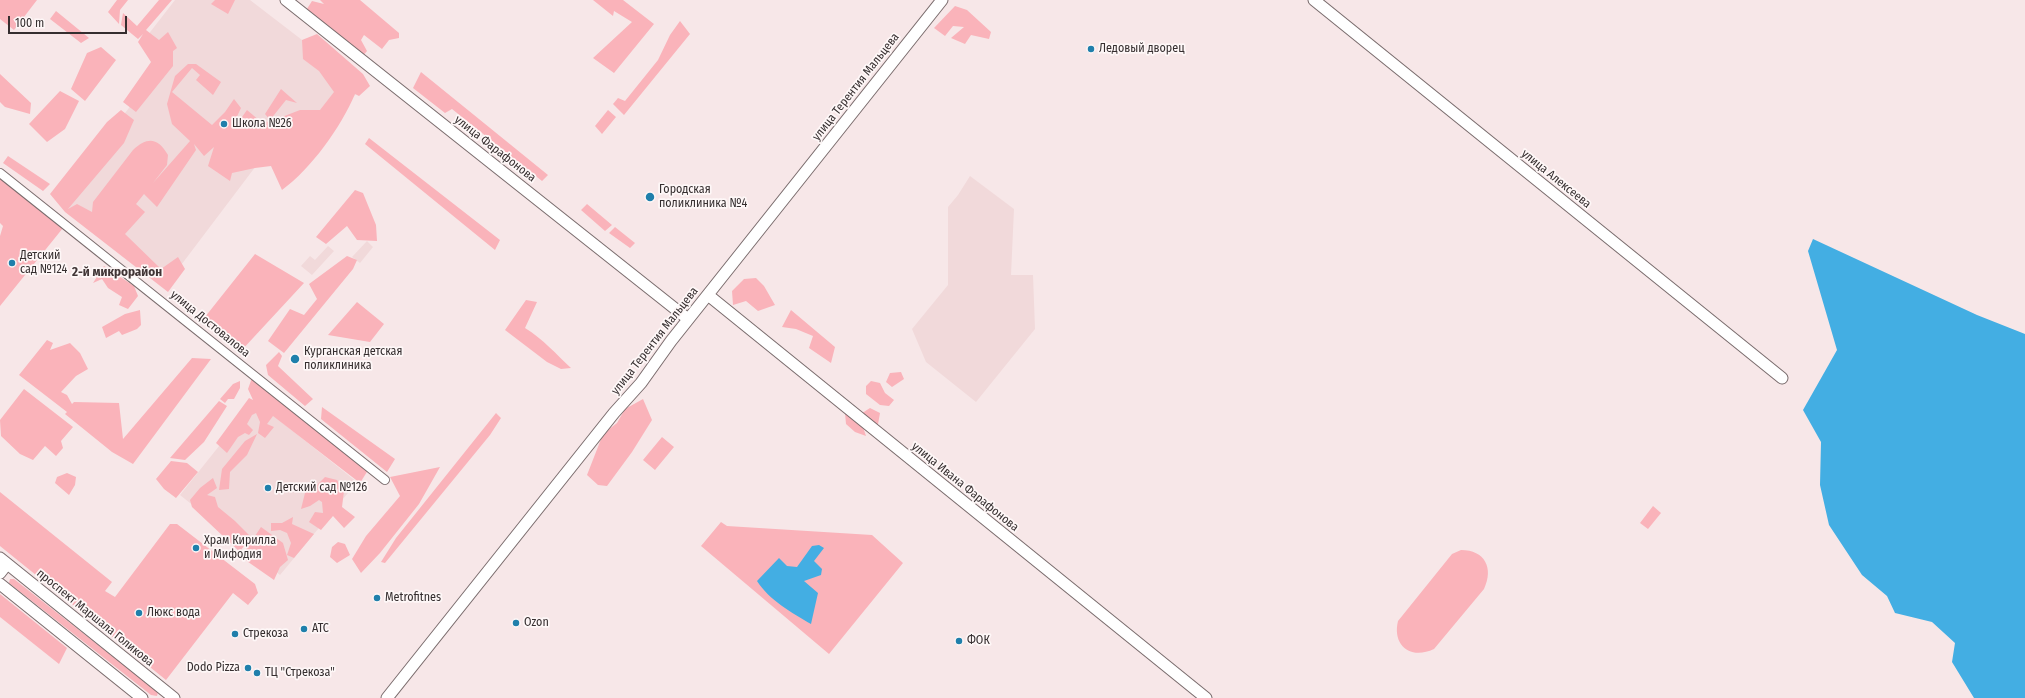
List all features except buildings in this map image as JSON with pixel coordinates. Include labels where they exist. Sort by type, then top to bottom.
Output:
[{"type":"street","name":"улица Фарафонова","points":[[286,0],[688,319]]},
{"type":"street","name":"улица Терентия Мальцева","points":[[387,698],[614,413],[641,383],[688,319],[942,0]]},
{"type":"street","name":"улица Алексеева","points":[[1314,0],[1782,378]]},
{"type":"street","name":"улица Достовалова","points":[[0,173],[385,480]]},
{"type":"street","name":"улица Ивана Фарафонова","points":[[708,295],[1206,698]]},
{"type":"street","points":[[0,573],[4,561]]},
{"type":"street","name":"проспект Маршала Голикова","points":[[4,561],[171,697]]},
{"type":"street","points":[[0,584],[142,698]]},
{"type":"shaded area","points":[[0,0],[37,0],[14,30],[0,19]]},
{"type":"shaded area","points":[[117,0],[128,0],[120,10],[119,24],[108,12]]},
{"type":"shaded area","points":[[159,0],[172,0],[146,30],[159,40],[168,32],[177,48],[173,51],[173,66],[136,112],[123,102],[151,62],[138,42],[143,34],[138,39],[121,25],[123,13],[137,26]]},
{"type":"shaded area","name":"Школа №26","points":[[175,0],[250,0],[362,86],[293,175],[265,154],[166,285],[58,201],[167,58],[144,40]]},
{"type":"shaded area","points":[[215,0],[235,0],[228,14],[211,4]]},
{"type":"shaded area","points":[[320,0],[360,0],[399,33],[399,38],[389,40],[382,49],[364,35],[361,40],[367,51],[362,57],[305,12],[312,1],[324,4]]},
{"type":"shaded area","points":[[593,0],[623,0],[654,24],[614,73],[593,58],[632,22],[614,11],[613,16]]},
{"type":"shaded area","points":[[955,6],[967,10],[991,32],[989,39],[971,35],[965,44],[951,38],[964,27],[953,26],[945,36],[934,28]]},
{"type":"shaded area","points":[[56,11],[89,38],[81,43],[50,19]]},
{"type":"shaded area","points":[[680,21],[690,34],[624,115],[613,104],[618,98],[625,101],[658,60],[670,35]]},
{"type":"shaded area","points":[[317,34],[363,74],[370,86],[359,96],[355,94],[342,120],[324,146],[304,171],[282,190],[271,166],[232,173],[230,181],[208,166],[214,147],[204,156],[194,144],[196,150],[157,207],[144,194],[136,204],[145,212],[125,234],[161,269],[178,257],[185,269],[168,292],[65,212],[50,194],[107,122],[121,110],[134,120],[124,143],[68,209],[77,204],[92,212],[93,202],[133,150],[143,142],[148,141],[156,142],[168,155],[167,165],[153,183],[190,141],[172,124],[167,104],[175,76],[188,64],[196,64],[221,82],[213,95],[196,80],[200,75],[192,68],[172,92],[212,125],[225,112],[234,99],[241,108],[233,125],[247,110],[260,121],[269,122],[300,110],[320,110],[334,92],[319,71],[303,59],[302,40]]},
{"type":"shaded area","points":[[101,47],[116,60],[85,101],[71,89],[87,53]]},
{"type":"shaded area","points":[[421,72],[548,175],[542,181],[452,109],[445,113],[413,88]]},
{"type":"shaded area","points":[[0,74],[31,103],[30,114],[5,107],[0,102]]},
{"type":"shaded area","points":[[281,89],[297,103],[286,100],[270,120],[265,114]]},
{"type":"shaded area","points":[[60,91],[79,101],[65,129],[47,142],[29,124]]},
{"type":"shaded area","points":[[608,110],[616,117],[602,134],[595,126]]},
{"type":"shaded area","points":[[369,138],[500,240],[495,250],[365,144]]},
{"type":"shaded area","points":[[8,156],[50,184],[43,191],[3,163]]},
{"type":"shaded area","points":[[970,176],[1014,209],[1011,275],[1033,275],[1035,329],[976,402],[926,362],[912,329],[948,285],[948,207],[958,195]]},
{"type":"shaded area","points":[[0,179],[67,223],[0,306],[0,236],[3,226],[0,223]]},
{"type":"shaded area","points":[[355,190],[363,193],[376,225],[377,241],[357,240],[347,226],[326,244],[316,237]]},
{"type":"shaded area","points":[[587,204],[612,225],[605,231],[581,210]]},
{"type":"shaded area","points":[[615,227],[635,243],[630,248],[609,233]]},
{"type":"shaded area","points":[[367,241],[373,247],[360,263],[352,257]]},
{"type":"shaded area","points":[[328,246],[334,251],[312,275],[301,266],[310,256],[315,260]]},
{"type":"shaded area","points":[[255,254],[304,283],[241,351],[201,322]]},
{"type":"shaded area","points":[[347,256],[357,260],[353,269],[284,353],[268,341],[290,309],[304,315],[317,299],[309,284]]},
{"type":"shaded area","points":[[104,266],[134,286],[138,296],[128,309],[119,305],[122,297],[108,288],[102,279],[93,283]]},
{"type":"shaded area","points":[[756,278],[764,286],[775,305],[758,311],[746,301],[733,305],[732,291],[744,279]]},
{"type":"shaded area","points":[[526,300],[537,302],[525,328],[544,342],[571,368],[561,369],[547,362],[505,330]]},
{"type":"shaded area","points":[[357,302],[384,324],[370,342],[328,335]]},
{"type":"shaded area","points":[[140,310],[141,325],[137,329],[122,335],[119,331],[106,338],[102,327],[125,314]]},
{"type":"shaded area","points":[[791,310],[835,347],[831,363],[809,348],[813,336],[796,329],[782,327]]},
{"type":"shaded area","points":[[47,340],[53,343],[50,350],[70,343],[80,353],[88,369],[76,376],[61,392],[67,395],[72,404],[74,402],[119,403],[123,439],[192,358],[211,359],[133,464],[112,452],[65,414],[67,412],[19,375]]},
{"type":"shaded area","points":[[279,352],[282,356],[278,366],[313,399],[305,406],[268,375],[266,365]]},
{"type":"shaded area","points":[[901,372],[904,379],[892,387],[886,382],[890,373]]},
{"type":"shaded area","points":[[253,375],[370,467],[360,483],[273,416],[267,424],[274,427],[265,438],[258,433],[260,422],[256,413],[252,415],[247,424],[253,430],[249,435],[245,433],[238,437],[227,453],[216,443],[249,398],[253,400],[248,389]]},
{"type":"shaded area","points":[[240,381],[240,388],[234,399],[228,399],[225,403],[220,399],[233,384]]},
{"type":"shaded area","points":[[871,381],[880,383],[885,393],[894,400],[889,406],[880,405],[866,394],[866,386]]},
{"type":"shaded area","points":[[24,389],[73,427],[61,441],[63,448],[56,456],[45,446],[33,460],[20,454],[1,436],[0,420]]},
{"type":"shaded area","points":[[643,399],[652,420],[632,452],[607,486],[598,485],[587,475],[603,434],[617,423],[625,409]]},
{"type":"shaded area","points":[[219,401],[227,406],[204,442],[185,460],[170,458]]},
{"type":"shaded area","name":"Детский сад №126","points":[[255,401],[357,482],[280,575],[180,495]]},
{"type":"shaded area","points":[[322,407],[395,459],[387,472],[321,419]]},
{"type":"shaded area","points":[[870,408],[880,413],[877,430],[862,424],[866,436],[855,432],[846,424],[845,413],[856,417]]},
{"type":"shaded area","points":[[496,413],[501,418],[490,435],[385,563],[381,562],[396,538]]},
{"type":"shaded area","points":[[257,434],[247,455],[230,472],[229,489],[219,490],[222,469],[245,441]]},
{"type":"shaded area","points":[[662,437],[674,447],[655,470],[643,460]]},
{"type":"shaded area","points":[[171,461],[187,463],[198,472],[176,498],[164,489],[156,479]]},
{"type":"shaded area","points":[[440,467],[419,504],[380,553],[361,573],[352,559],[366,536],[400,496],[390,477]]},
{"type":"shaded area","points":[[67,473],[76,477],[75,485],[69,495],[55,483],[57,477]]},
{"type":"shaded area","points":[[325,477],[337,480],[344,491],[342,507],[355,517],[344,528],[333,516],[321,530],[309,522],[315,512],[323,513],[322,502],[319,500],[310,506],[301,509],[305,493],[316,486]]},
{"type":"shaded area","points":[[213,478],[217,488],[207,495],[215,497],[218,507],[250,536],[240,552],[192,507],[190,500],[200,488]]},
{"type":"shaded area","points":[[0,492],[112,582],[105,591],[115,597],[170,524],[177,524],[255,584],[258,593],[248,605],[233,593],[166,680],[0,546]]},
{"type":"shaded area","points":[[1653,506],[1661,513],[1648,529],[1640,523]]},
{"type":"shaded area","points":[[293,517],[292,524],[314,534],[294,558],[287,555],[291,543],[287,533],[280,530],[271,531],[271,523],[282,523]]},
{"type":"shaded area","points":[[721,522],[727,526],[872,535],[903,563],[829,654],[701,546]]},
{"type":"shaded area","points":[[261,527],[283,543],[288,560],[280,567],[274,580],[241,557]]},
{"type":"shaded area","points":[[338,542],[345,544],[350,555],[337,563],[330,557],[332,547]]},
{"type":"shaded area","points":[[1461,550],[1476,553],[1485,562],[1488,574],[1484,589],[1434,649],[1426,652],[1411,652],[1401,644],[1398,637],[1398,621],[1452,554]]},
{"type":"shaded area","points":[[10,579],[14,579],[158,692],[157,696],[151,695],[9,583]]},
{"type":"shaded area","points":[[0,594],[67,648],[59,664],[0,617]]},
{"type":"water","points":[[1813,239],[1977,315],[2025,334],[2025,698],[1974,698],[1952,662],[1955,643],[1932,622],[1895,613],[1887,596],[1862,575],[1829,525],[1820,485],[1821,442],[1803,410],[1837,350],[1808,251]]},
{"type":"water","points":[[819,545],[824,548],[814,561],[822,569],[821,575],[804,581],[818,593],[811,624],[774,600],[757,581],[779,558],[787,566],[797,567],[812,546]]},
{"type":"place","name":"Ледовый дворец","points":[[1091,49]]},
{"type":"place","name":"Школа №26","points":[[224,124]]},
{"type":"place","name":"Городская поликлиника №4","points":[[650,197]]},
{"type":"place","name":"Детский сад №124","points":[[12,263]]},
{"type":"place","name":"Курганская детская поликлиника","points":[[295,359]]},
{"type":"place","name":"Детский сад №126","points":[[268,488]]},
{"type":"place","name":"Храм Кирилла и Мифодия","points":[[196,548]]},
{"type":"place","name":"Metrofitnes","points":[[377,598]]},
{"type":"place","name":"Люкс вода","points":[[139,613]]},
{"type":"place","name":"Ozon","points":[[516,623]]},
{"type":"place","name":"АТС","points":[[304,629]]},
{"type":"place","name":"Стрекоза","points":[[235,634]]},
{"type":"place","name":"ФОК","points":[[959,641]]},
{"type":"place","name":"Dodo Pizza","points":[[248,668]]},
{"type":"place","name":"ТЦ \"Стрекоза\"","points":[[257,673]]},
{"type":"district","name":"2-й микрорайон","points":[[117,272]]}]
